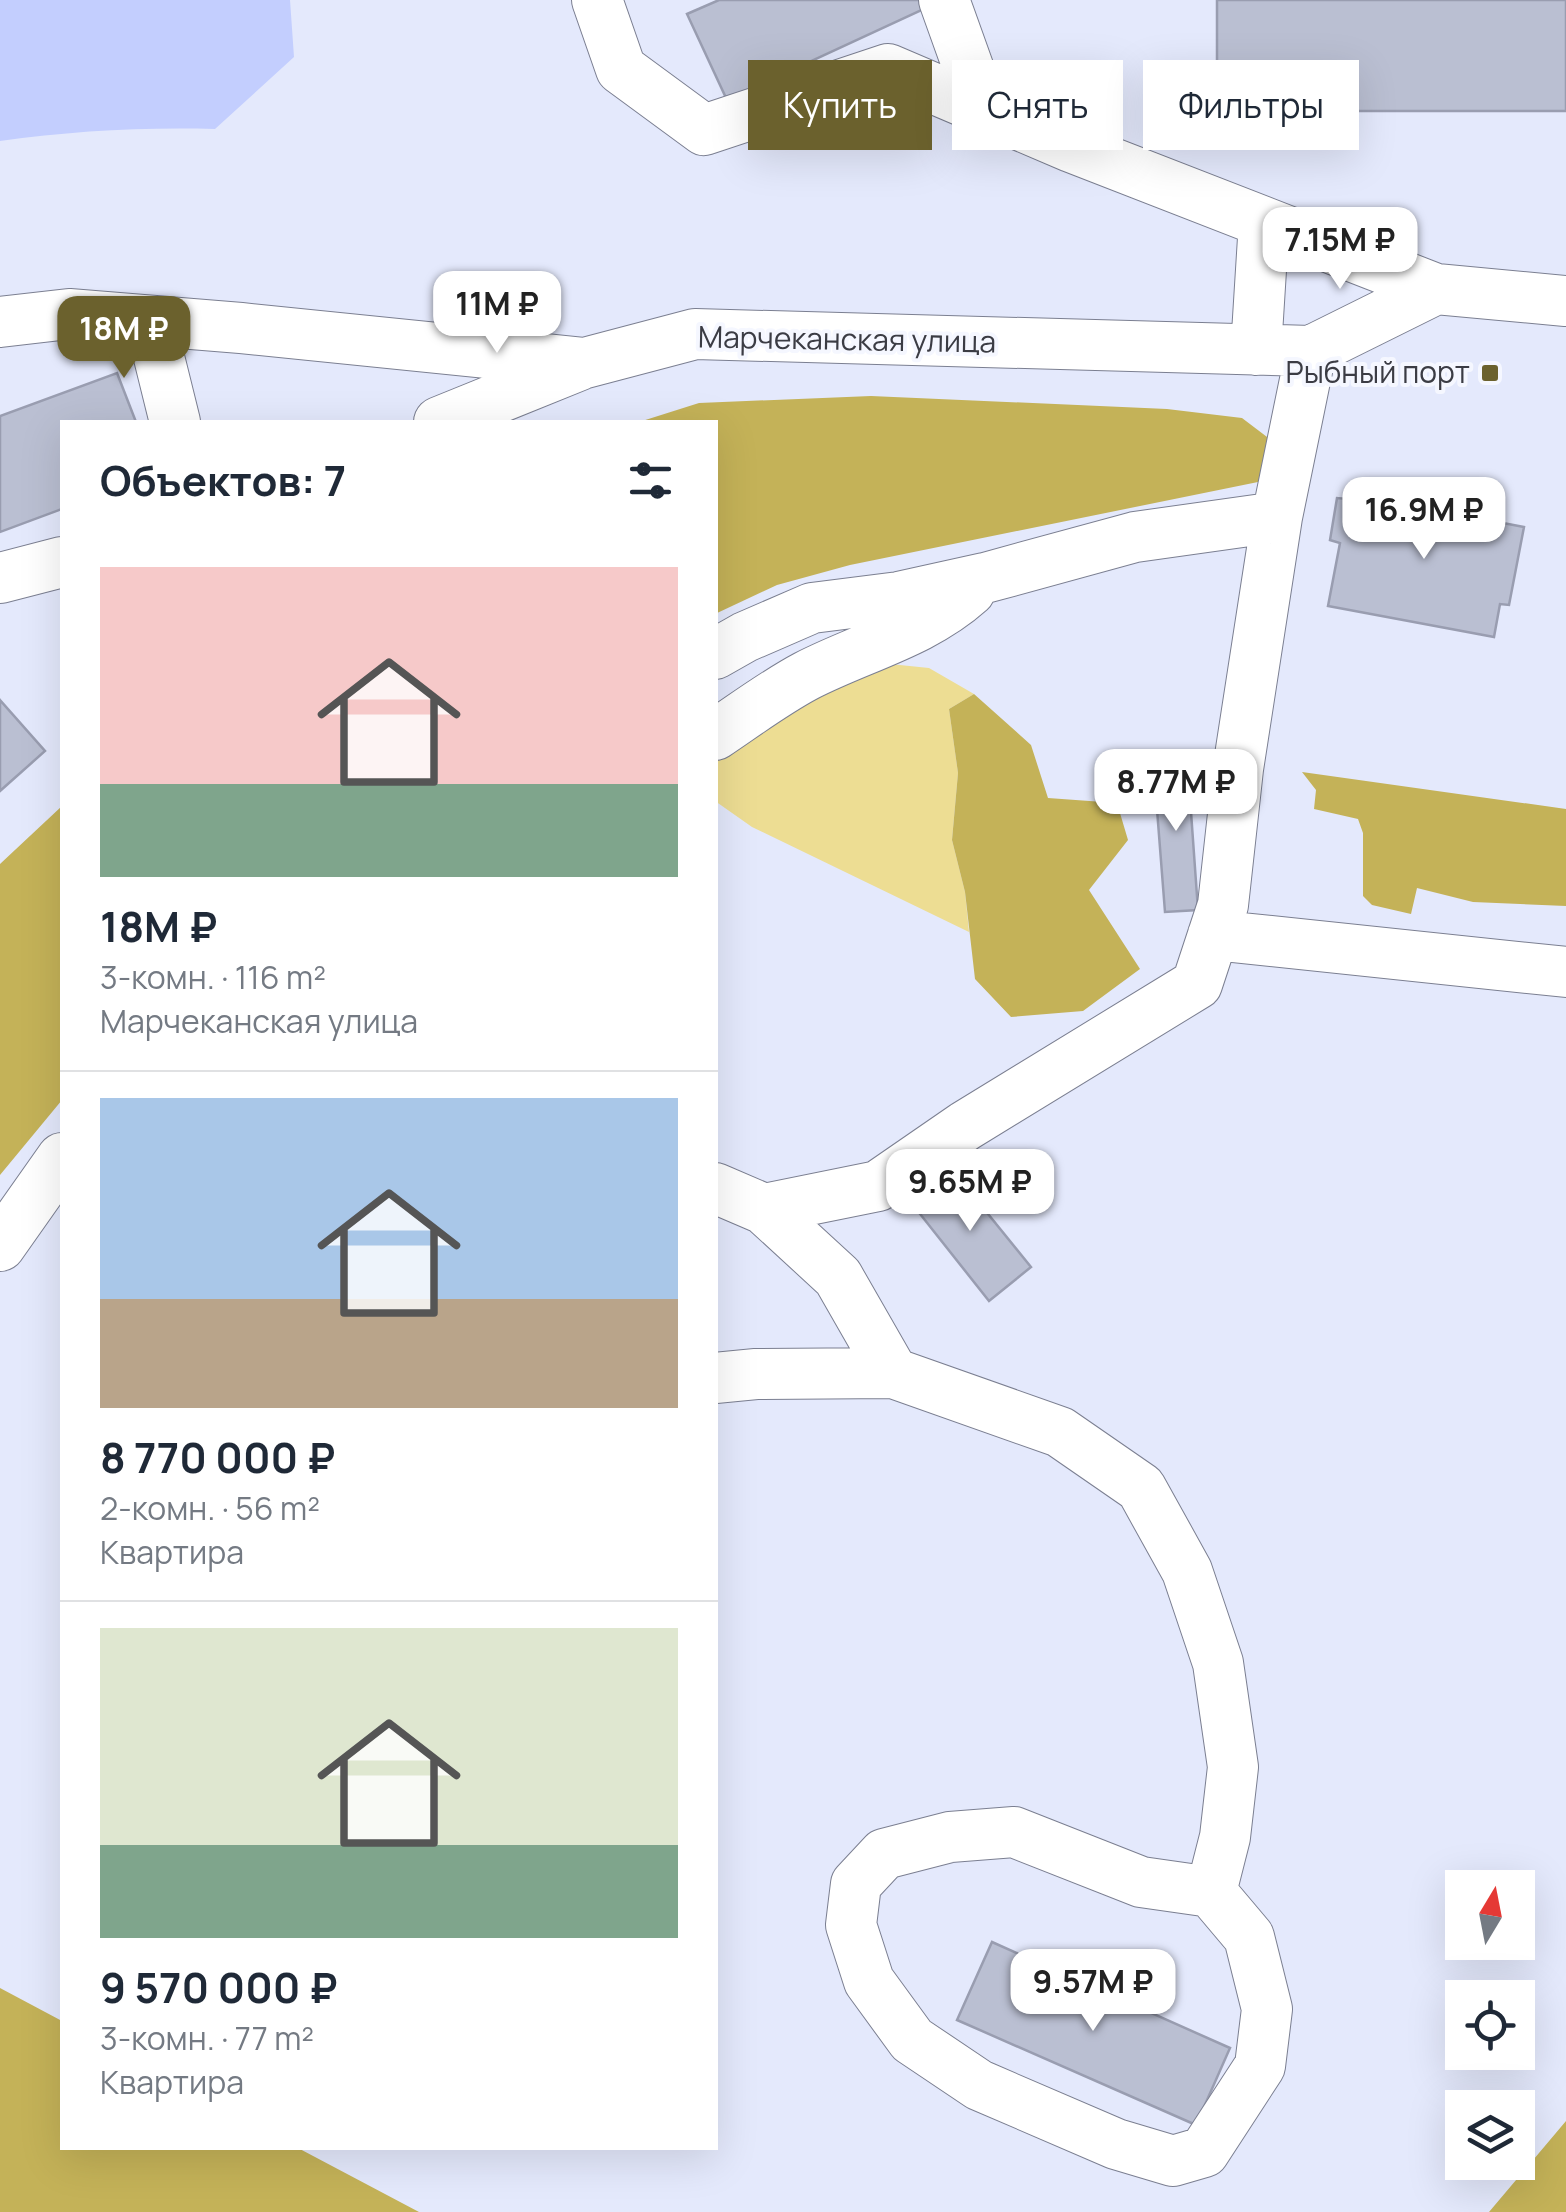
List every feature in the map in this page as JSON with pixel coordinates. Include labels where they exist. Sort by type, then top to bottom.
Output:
[{"type":"street","points":[[597,0],[622,69],[704,130],[888,69],[952,96]]},
{"type":"street","points":[[944,0],[965,60]]},
{"type":"street","points":[[1084,150],[1436,289],[1566,301]]},
{"type":"street","points":[[1256,350],[1264,222]]},
{"type":"street","name":"Марчеканская улица","points":[[0,322],[69,314],[585,363],[695,334],[1312,351],[1436,289]]},
{"type":"street","points":[[150,321],[175,420]]},
{"type":"street","points":[[764,1209],[878,1186],[965,1126],[1197,984],[1223,905],[1238,769],[1277,517],[1312,351]]},
{"type":"street","points":[[444,420],[585,363]]},
{"type":"street","points":[[718,652],[745,636],[812,608],[900,597],[1135,537],[1277,517]]},
{"type":"street","points":[[0,578],[60,563]]},
{"type":"street","points":[[718,733],[806,676],[907,634],[948,610],[985,578]]},
{"type":"street","points":[[1214,935],[1566,972]]},
{"type":"street","points":[[0,1246],[60,1161]]},
{"type":"street","points":[[718,1189],[764,1209],[838,1276],[893,1374]]},
{"type":"street","points":[[718,1378],[893,1374],[1060,1432],[1140,1488],[1187,1571],[1218,1663],[1233,1767],[1224,1837],[1211,1892]]},
{"type":"street","points":[[1014,1832],[1141,1882],[1211,1892],[1249,1937],[1267,2009],[1260,2066],[1204,2152],[1172,2162],[1116,2144],[978,2084],[912,2040],[869,1981],[851,1925],[856,1884],[884,1854],[950,1837],[1014,1832]]},
{"type":"shaded area","points":[[871,396],[1167,409],[1242,418],[1275,443],[1272,462],[1258,482],[850,565],[777,585],[718,613],[718,420],[645,420],[699,403]]},
{"type":"shaded area","points":[[890,664],[929,668],[974,694],[949,709],[958,773],[952,840],[965,892],[969,932],[752,827],[718,803],[718,760],[762,724]]},
{"type":"shaded area","points":[[974,694],[1031,745],[1048,798],[1117,803],[1128,840],[1089,890],[1140,969],[1083,1011],[1011,1017],[975,979],[965,892],[952,840],[958,773],[949,709]]},
{"type":"shaded area","points":[[1302,772],[1566,809],[1566,906],[1473,902],[1417,888],[1411,914],[1372,905],[1363,896],[1363,833],[1358,819],[1314,809],[1316,790]]},
{"type":"shaded area","points":[[60,808],[60,1102],[0,1175],[0,864]]},
{"type":"shaded area","points":[[0,1988],[60,2020],[60,2150],[302,2150],[419,2212],[0,2212]]},
{"type":"shaded area","points":[[1566,2121],[1566,2212],[1489,2212],[1516,2180],[1535,2180],[1535,2158]]},
{"type":"water","points":[[0,0],[290,0],[294,57],[215,129],[107,130],[0,141]]},
{"type":"building","points":[[719,0],[920,0],[924,9],[814,60],[748,60],[748,90],[727,100],[687,14]]},
{"type":"building","points":[[1217,0],[1566,0],[1566,111],[1359,111],[1359,60],[1217,60]]},
{"type":"building","points":[[117,373],[135,420],[60,420],[60,510],[0,532],[0,416]]},
{"type":"building","points":[[1466,485],[1482,489],[1477,518],[1524,527],[1509,605],[1500,604],[1494,637],[1328,606],[1340,543],[1330,540],[1337,498],[1348,499],[1349,491],[1461,512]]},
{"type":"building","points":[[0,700],[45,751],[0,791]]},
{"type":"building","points":[[1187,756],[1198,910],[1165,912],[1153,758]]},
{"type":"building","points":[[950,1167],[1031,1267],[989,1301],[909,1200]]},
{"type":"building","points":[[992,1942],[1230,2048],[1196,2125],[957,2020]]},
{"type":"place","name":"Рыбный порт","points":[[1490,373]]}]
